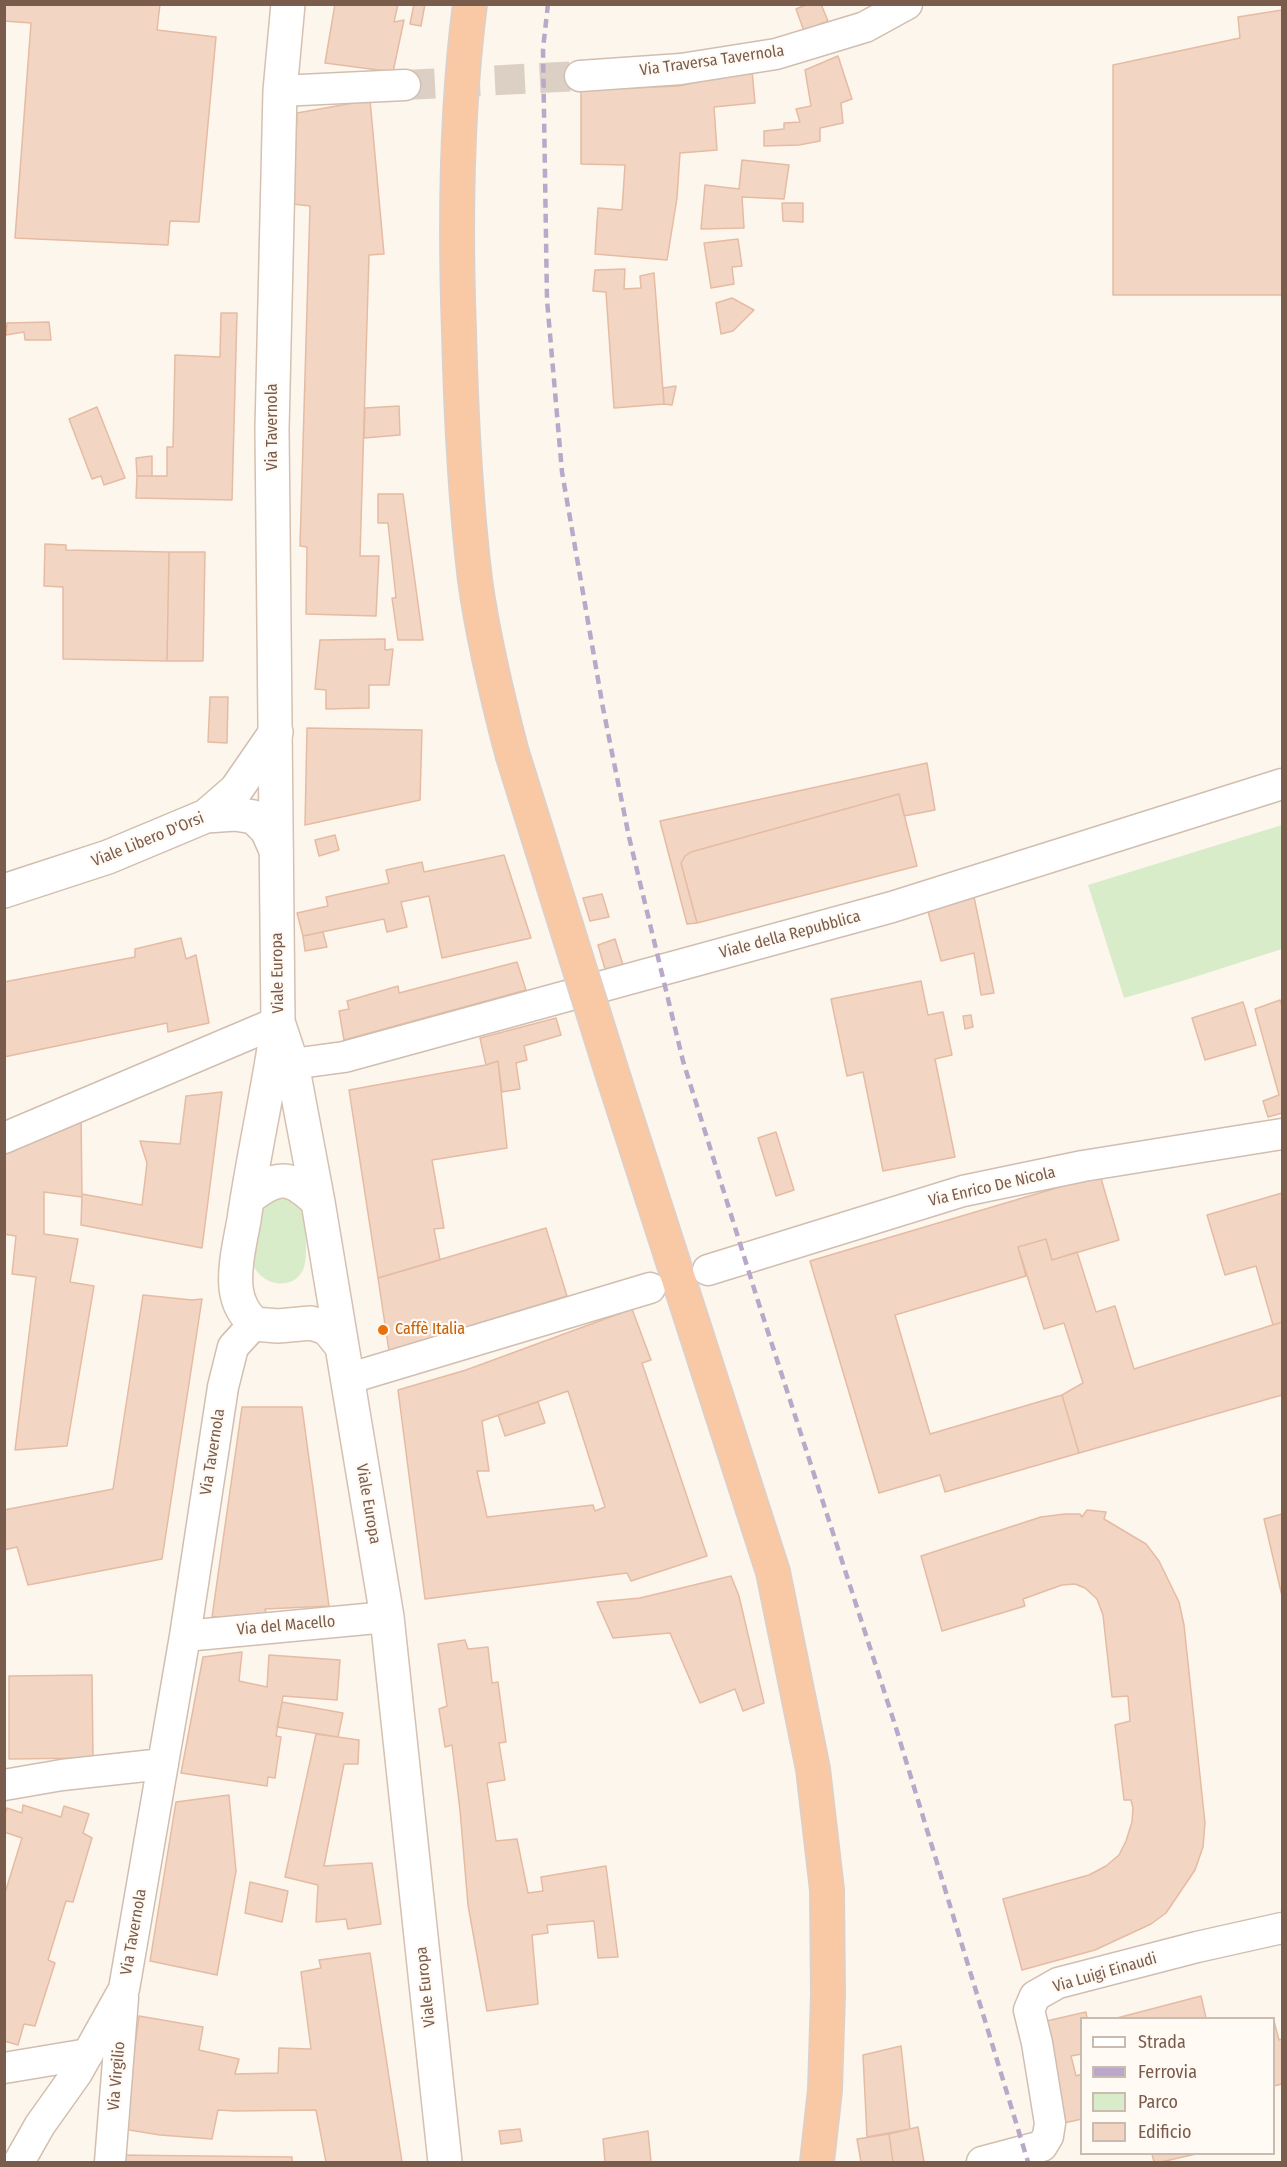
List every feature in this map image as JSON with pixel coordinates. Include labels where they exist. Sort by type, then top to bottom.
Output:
[{"type":"highway","points":[[470,4],[460,99],[457,265],[462,419],[476,581],[496,691],[512,753],[773,1572],[811,1757],[828,1890],[825,2090],[817,2163]]},
{"type":"main road","name":"Via Tavernola","points":[[276,850],[273,429],[280,92],[288,4]]},
{"type":"main road","points":[[206,816],[236,790],[276,732]]},
{"type":"main road","name":"Viale Libero D'Orsi","points":[[4,891],[108,857],[206,816],[235,814],[254,818],[267,830],[276,850]]},
{"type":"main road","name":"Viale Europa","points":[[276,850],[278,1022],[292,1064],[318,1202],[387,1617],[445,2163]]},
{"type":"main road","points":[[278,1022],[268,1094],[247,1199],[236,1271],[236,1290],[241,1310],[254,1324],[278,1326],[311,1323],[327,1328],[340,1344]]},
{"type":"main road","points":[[247,1199],[264,1185],[287,1181],[303,1188],[318,1202]]},
{"type":"main road","points":[[311,1323],[322,1315],[332,1291]]},
{"type":"street","name":"Via Traversa Tavernola","points":[[580,76],[681,69],[776,54],[865,27],[907,4]]},
{"type":"street","points":[[280,92],[405,85]]},
{"type":"street","name":"Viale della Repubblica","points":[[292,1064],[344,1058],[892,907],[1282,784]]},
{"type":"street","points":[[4,1138],[278,1022]]},
{"type":"street","name":"Via Enrico De Nicola","points":[[708,1270],[963,1191],[1083,1166],[1170,1154],[1282,1134]]},
{"type":"street","points":[[346,1379],[650,1287]]},
{"type":"street","name":"Via Tavernola","points":[[19,2163],[40,2125],[77,2073],[124,1989],[185,1636],[223,1387],[232,1347],[254,1324]]},
{"type":"street","name":"Via del Macello","points":[[185,1636],[387,1617]]},
{"type":"street","points":[[4,1785],[62,1775],[163,1764]]},
{"type":"street","name":"Via Luigi Einaudi","points":[[982,2163],[1042,2146],[1048,2136],[1048,2116],[1037,2043],[1029,2010],[1035,1996],[1058,1983],[1282,1928]]},
{"type":"street","name":"Via Virgilio","points":[[110,2163],[124,1989]]},
{"type":"street","points":[[4,2068],[88,2054]]},
{"type":"green space","points":[[1282,825],[1282,949],[1124,998],[1088,885]]},
{"type":"green space","points":[[274,1193],[299,1204],[306,1238],[306,1258],[302,1272],[289,1282],[282,1283],[260,1275],[252,1258],[259,1213]]},
{"type":"building","points":[[4,4],[160,4],[157,30],[216,37],[199,222],[170,221],[168,245],[15,238],[31,23],[4,21]]},
{"type":"building","points":[[335,4],[398,4],[394,22],[404,20],[393,72],[325,63]]},
{"type":"building","points":[[414,4],[425,4],[421,26],[410,24]]},
{"type":"building","points":[[808,4],[821,4],[828,21],[804,31],[796,9]]},
{"type":"building","points":[[1282,10],[1282,295],[1113,295],[1113,65],[1240,38],[1238,17]]},
{"type":"building","points":[[838,56],[852,99],[841,103],[843,123],[820,128],[820,141],[799,145],[764,146],[764,131],[784,129],[784,123],[800,122],[796,109],[811,106],[805,70]]},
{"type":"building","points":[[752,70],[755,103],[714,107],[717,150],[680,153],[677,198],[667,260],[595,254],[598,208],[622,210],[625,165],[581,164],[581,90],[679,86]]},
{"type":"building","points":[[370,100],[384,254],[369,255],[360,556],[379,556],[376,616],[306,614],[307,547],[300,546],[310,206],[293,204],[297,113]]},
{"type":"building","points":[[742,160],[789,165],[784,199],[742,197],[744,228],[701,229],[705,185],[739,189]]},
{"type":"building","points":[[782,203],[803,203],[803,222],[783,221]]},
{"type":"building","points":[[738,239],[742,266],[732,267],[734,284],[711,288],[704,243]]},
{"type":"building","points":[[625,269],[624,289],[641,288],[640,276],[654,273],[664,404],[614,408],[606,292],[593,291],[595,270]]},
{"type":"building","points":[[732,298],[754,310],[733,331],[721,334],[716,303]]},
{"type":"building","points":[[221,313],[237,313],[232,500],[136,498],[137,476],[167,476],[167,447],[173,447],[175,355],[220,357]]},
{"type":"building","points":[[49,322],[51,340],[25,340],[24,332],[6,335],[7,323]]},
{"type":"building","points":[[676,386],[672,405],[664,404],[663,388]]},
{"type":"building","points":[[399,406],[400,435],[364,438],[365,408]]},
{"type":"building","points":[[97,407],[125,478],[104,485],[101,476],[92,479],[69,419]]},
{"type":"building","points":[[152,456],[152,476],[137,476],[136,458]]},
{"type":"building","points":[[378,494],[403,494],[423,640],[398,640],[392,598],[396,598],[388,523],[378,523]]},
{"type":"building","points":[[45,544],[66,545],[66,550],[169,552],[167,661],[63,659],[63,587],[44,586]]},
{"type":"building","points":[[169,552],[205,552],[203,661],[167,661]]},
{"type":"building","points":[[385,639],[385,650],[393,649],[389,685],[369,685],[369,708],[326,709],[326,690],[315,689],[320,640]]},
{"type":"building","points":[[210,697],[228,697],[227,743],[208,742]]},
{"type":"building","points":[[307,728],[422,730],[420,800],[305,825]]},
{"type":"building","points":[[927,763],[935,810],[904,816],[899,794],[691,852],[685,856],[681,863],[697,923],[687,924],[660,821]]},
{"type":"building","points":[[899,794],[917,866],[697,923],[681,863],[691,852]]},
{"type":"building","points":[[335,835],[339,850],[319,856],[315,840]]},
{"type":"building","points":[[504,855],[531,938],[442,958],[429,896],[401,902],[407,927],[387,932],[384,919],[303,936],[297,913],[328,906],[326,897],[389,883],[386,870],[422,862],[424,872]]},
{"type":"building","points":[[602,894],[609,917],[590,921],[583,898]]},
{"type":"building","points":[[974,897],[994,993],[981,995],[974,953],[941,961],[928,911]]},
{"type":"building","points":[[323,932],[327,947],[305,951],[303,936]]},
{"type":"building","points":[[181,938],[186,959],[196,955],[209,1023],[168,1032],[167,1023],[4,1057],[4,982],[135,957],[135,949]]},
{"type":"building","points":[[615,939],[623,965],[605,969],[598,945]]},
{"type":"building","points":[[517,962],[526,990],[344,1040],[339,1011],[349,1009],[347,1001],[398,986],[399,993]]},
{"type":"building","points":[[921,981],[928,1015],[943,1012],[952,1055],[935,1059],[955,1157],[883,1171],[863,1072],[847,1076],[831,999]]},
{"type":"building","points":[[1280,1000],[1282,1006],[1282,1113],[1268,1117],[1263,1101],[1279,1095],[1255,1009]]},
{"type":"building","points":[[1243,1002],[1256,1045],[1205,1060],[1192,1018]]},
{"type":"building","points":[[971,1015],[973,1027],[965,1029],[963,1016]]},
{"type":"building","points":[[556,1018],[561,1035],[524,1046],[527,1060],[516,1063],[520,1089],[502,1092],[498,1061],[486,1065],[480,1038]]},
{"type":"building","points":[[498,1061],[507,1148],[432,1160],[444,1228],[434,1229],[440,1260],[378,1278],[349,1090]]},
{"type":"building","points":[[222,1092],[202,1248],[81,1225],[82,1194],[142,1205],[147,1163],[140,1141],[180,1144],[186,1096]]},
{"type":"building","points":[[81,1114],[82,1197],[44,1192],[44,1234],[78,1239],[70,1282],[94,1286],[67,1446],[15,1450],[36,1277],[12,1274],[16,1236],[4,1234],[4,1140]]},
{"type":"building","points":[[776,1132],[794,1190],[776,1196],[758,1138]]},
{"type":"building","points":[[1100,1175],[1119,1240],[1052,1260],[1046,1239],[1018,1247],[1026,1276],[895,1315],[930,1434],[1062,1395],[1079,1453],[945,1492],[940,1475],[879,1493],[810,1261]]},
{"type":"building","points":[[1282,1193],[1282,1322],[1273,1325],[1256,1266],[1225,1275],[1207,1215]]},
{"type":"building","points":[[546,1228],[567,1296],[389,1351],[378,1278]]},
{"type":"building","points":[[1046,1239],[1052,1260],[1077,1252],[1096,1312],[1115,1306],[1134,1369],[1282,1322],[1282,1395],[1079,1453],[1062,1395],[1083,1383],[1064,1323],[1044,1329],[1018,1247]]},
{"type":"building","points":[[143,1295],[202,1299],[162,1559],[28,1585],[17,1547],[4,1550],[4,1510],[113,1489]]},
{"type":"building","points":[[632,1309],[651,1360],[642,1363],[707,1556],[631,1581],[627,1573],[425,1599],[398,1390],[466,1370]],"holes":[[[568,1391],[605,1507],[595,1511],[593,1505],[487,1517],[477,1471],[489,1471],[482,1421]]]},
{"type":"building","points":[[538,1402],[545,1423],[505,1436],[498,1415]]},
{"type":"building","points":[[242,1407],[302,1407],[329,1606],[265,1609],[267,1617],[212,1617]]},
{"type":"building","points":[[1087,1510],[1106,1512],[1104,1519],[1146,1544],[1159,1561],[1179,1602],[1184,1625],[1205,1823],[1203,1847],[1195,1870],[1166,1913],[1151,1924],[1095,1950],[1022,1970],[1003,1899],[1089,1875],[1106,1866],[1119,1855],[1126,1841],[1132,1822],[1133,1808],[1131,1800],[1124,1800],[1115,1725],[1130,1721],[1128,1696],[1112,1697],[1103,1615],[1097,1599],[1085,1588],[1075,1584],[1062,1585],[1023,1599],[1025,1606],[942,1631],[921,1556],[1041,1517],[1080,1514],[1082,1517]]},
{"type":"building","points":[[1282,1514],[1282,1596],[1264,1519]]},
{"type":"building","points":[[731,1576],[739,1596],[764,1703],[743,1711],[735,1689],[700,1703],[670,1633],[613,1638],[597,1602],[640,1598]]},
{"type":"building","points":[[465,1640],[468,1649],[488,1647],[492,1683],[498,1682],[506,1742],[499,1743],[505,1780],[487,1783],[496,1841],[517,1839],[528,1893],[543,1891],[541,1877],[606,1866],[618,1957],[598,1958],[594,1921],[547,1925],[548,1933],[532,1935],[538,2004],[487,2011],[468,1905],[452,1745],[445,1747],[439,1709],[447,1706],[438,1644]]},
{"type":"building","points":[[242,1652],[239,1681],[267,1687],[269,1655],[340,1660],[337,1700],[283,1696],[276,1736],[281,1737],[275,1778],[268,1777],[267,1786],[181,1773],[203,1657]]},
{"type":"building","points":[[92,1675],[93,1758],[9,1759],[9,1676]]},
{"type":"building","points":[[282,1702],[343,1713],[338,1737],[277,1727]]},
{"type":"building","points":[[316,1734],[359,1740],[358,1764],[344,1764],[324,1866],[372,1863],[381,1924],[348,1929],[346,1919],[316,1922],[318,1885],[285,1877]]},
{"type":"building","points":[[229,1795],[236,1871],[217,1975],[150,1961],[176,1802]]},
{"type":"building","points":[[23,1805],[61,1817],[64,1806],[89,1814],[83,1833],[92,1838],[73,1902],[66,1901],[48,1960],[55,1963],[35,2026],[24,2024],[18,2045],[4,2041],[4,1896],[22,1838],[4,1832],[4,1817],[7,1808],[22,1813]]},
{"type":"building","points":[[250,1882],[288,1891],[282,1922],[245,1913]]},
{"type":"building","points":[[370,1953],[402,2162],[326,2162],[316,2110],[218,2110],[212,2139],[160,2135],[123,2129],[139,2016],[203,2027],[199,2050],[239,2059],[235,2074],[278,2073],[279,2048],[311,2049],[301,1972],[321,1968],[319,1960]]},
{"type":"building","points":[[1201,1996],[1206,2017],[1121,2017]]},
{"type":"building","points":[[1086,2012],[1087,2017],[1080,2017],[1080,2054],[1071,2056],[1076,2076],[1080,2075],[1080,2119],[1064,2123],[1042,2022]]},
{"type":"building","points":[[1275,2025],[1279,2040],[1282,2039],[1282,2084],[1275,2086]]},
{"type":"building","points":[[901,2046],[910,2129],[867,2137],[863,2055]]},
{"type":"building","points":[[918,2127],[924,2162],[893,2162],[889,2134]]},
{"type":"building","points":[[520,2129],[522,2141],[501,2144],[499,2131]]},
{"type":"building","points":[[648,2131],[651,2162],[605,2162],[603,2139]]},
{"type":"building","points":[[889,2134],[893,2162],[861,2162],[857,2139]]},
{"type":"building","points":[[117,2155],[292,2157],[292,2162],[117,2162]]},
{"type":"building","points":[[1152,2155],[1192,2155],[1161,2162],[1154,2162]]},
{"type":"tunnel","points":[[405,85],[580,76]]},
{"type":"railway","points":[[548,4],[543,49],[547,300],[562,472],[603,708],[629,837],[683,1061],[896,1728],[1028,2162]]},
{"type":"place","name":"Caffè Italia","points":[[383,1330]]}]
